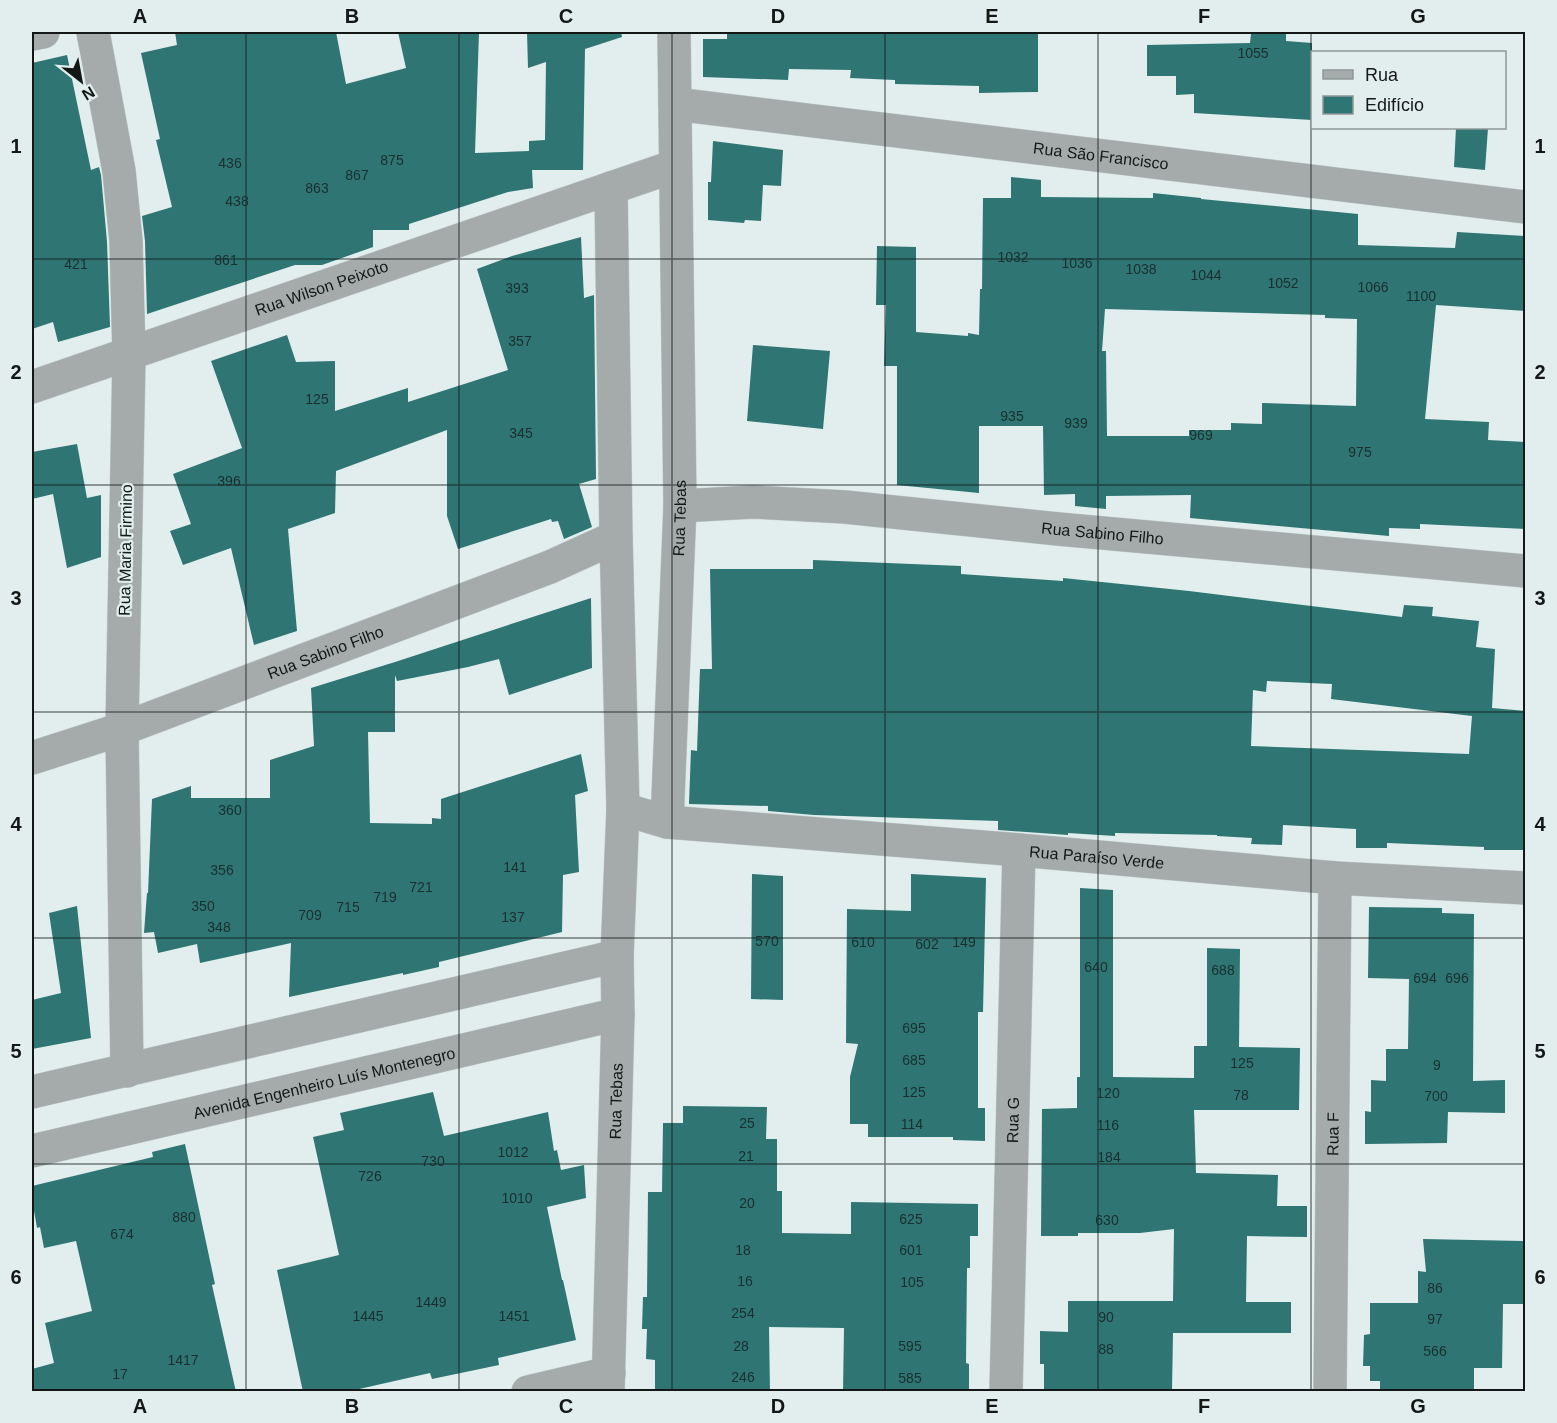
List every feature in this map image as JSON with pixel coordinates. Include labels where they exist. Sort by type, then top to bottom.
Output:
[{"type":"street","points":[[32,34],[43,32]]},
{"type":"street","name":"Rua Maria Firmino","points":[[93,32],[119,171],[126,241],[129,354],[122,729],[126,1071]]},
{"type":"street","name":"Rua Tebas","points":[[667,822],[680,506],[674,32]]},
{"type":"street","name":"Rua São Francisco","points":[[675,104],[1526,207]]},
{"type":"street","points":[[611,188],[675,166]]},
{"type":"street","name":"Rua Wilson Peixoto","points":[[32,387],[611,188]]},
{"type":"street","name":"Rua Tebas","points":[[608,1382],[618,1014],[616,956],[623,809],[611,188]]},
{"type":"street","name":"Rua Sabino Filho","points":[[680,506],[753,502],[845,507],[1058,529],[1526,571]]},
{"type":"street","name":"Rua Sabino Filho","points":[[32,758],[122,729],[550,567],[616,537]]},
{"type":"street","points":[[623,809],[667,822]]},
{"type":"street","name":"Rua Paraíso Verde","points":[[667,822],[1335,878],[1526,888]]},
{"type":"street","name":"Rua G","points":[[1006,1392],[1019,850]]},
{"type":"street","name":"Rua F","points":[[1330,1392],[1335,878]]},
{"type":"street","points":[[32,1092],[616,956]]},
{"type":"street","name":"Avenida Engenheiro Luís Montenegro","points":[[32,1151],[618,1014]]},
{"type":"street","points":[[528,1392],[608,1382]]},
{"type":"building","points":[[175,32],[336,32],[346,84],[406,68],[398,32],[479,32],[475,153],[529,151],[529,141],[545,140],[546,62],[528,68],[527,32],[621,32],[622,37],[585,49],[583,170],[532,170],[533,188],[508,192],[409,224],[409,230],[373,230],[373,247],[322,265],[295,265],[147,314],[142,216],[172,207],[156,140],[160,139],[141,53],[177,45]]},
{"type":"building","points":[[727,32],[1038,32],[1038,92],[979,93],[979,86],[895,84],[895,80],[850,78],[851,70],[789,69],[788,80],[703,77],[703,39],[727,39]]},
{"type":"building","points":[[1251,34],[1286,34],[1286,41],[1312,43],[1311,120],[1194,113],[1194,94],[1176,95],[1176,76],[1147,76],[1147,45],[1250,43]]},
{"type":"building","points":[[67,55],[91,170],[99,167],[101,175],[107,242],[110,327],[58,342],[53,322],[32,329],[32,63]]},
{"type":"building","points":[[1456,129],[1488,129],[1485,170],[1454,167]]},
{"type":"building","points":[[713,141],[783,150],[781,186],[763,185],[761,221],[745,220],[744,223],[708,220],[708,182],[711,182]]},
{"type":"building","points":[[1011,177],[1041,180],[1041,197],[1153,198],[1153,193],[1358,214],[1358,245],[1455,248],[1457,232],[1525,236],[1526,311],[1436,305],[1425,419],[1489,422],[1488,440],[1526,442],[1526,529],[1420,524],[1420,529],[1389,528],[1389,536],[1190,518],[1191,495],[1106,496],[1106,509],[1075,506],[1075,494],[1044,495],[1043,426],[979,426],[979,493],[897,485],[897,366],[884,366],[886,305],[876,305],[877,246],[916,247],[916,332],[979,335],[983,198],[1011,198]],"holes":[[[1105,309],[1325,315],[1325,318],[1357,319],[1356,406],[1262,403],[1262,424],[1231,423],[1231,430],[1189,430],[1189,436],[1107,436],[1106,351],[1102,351]]]},
{"type":"building","points":[[581,237],[584,298],[594,295],[596,479],[579,484],[592,527],[564,539],[558,521],[552,522],[551,519],[458,549],[447,516],[447,430],[336,471],[335,513],[288,529],[297,631],[254,645],[231,548],[183,565],[170,531],[191,524],[173,474],[242,448],[211,361],[287,335],[296,362],[335,361],[335,411],[408,388],[408,402],[508,370],[477,269],[512,256]]},
{"type":"building","points":[[753,345],[830,351],[823,429],[747,421]]},
{"type":"building","points":[[77,444],[87,498],[101,495],[101,557],[67,568],[53,494],[32,499],[32,452]]},
{"type":"building","points":[[813,560],[961,566],[961,574],[1063,581],[1063,578],[1402,617],[1404,605],[1433,607],[1432,616],[1479,621],[1476,647],[1495,649],[1492,708],[1526,711],[1526,850],[1484,850],[1484,847],[1387,843],[1387,848],[1356,848],[1356,829],[1283,825],[1282,845],[1251,844],[1252,838],[1217,835],[1115,833],[1115,836],[1068,833],[1068,835],[998,830],[998,821],[814,815],[768,811],[768,806],[689,804],[691,750],[697,751],[700,669],[712,669],[710,569],[813,569]],"holes":[[[1267,681],[1332,684],[1331,699],[1472,716],[1469,754],[1251,746],[1253,690],[1266,692]]]},
{"type":"building","points":[[591,598],[592,668],[509,695],[499,659],[397,681],[395,675],[395,732],[368,732],[370,823],[432,824],[432,818],[441,819],[441,799],[581,754],[588,791],[575,795],[579,872],[563,875],[562,932],[439,962],[439,967],[289,997],[291,943],[200,963],[197,944],[158,953],[154,932],[144,933],[152,799],[191,786],[191,798],[270,798],[270,760],[314,746],[311,688]]},
{"type":"building","points":[[752,874],[783,876],[783,1000],[751,999]]},
{"type":"building","points":[[911,874],[986,878],[983,1012],[978,1012],[978,1108],[985,1108],[985,1141],[953,1140],[953,1137],[868,1137],[868,1124],[850,1124],[850,1077],[858,1044],[846,1043],[847,909],[911,911]]},
{"type":"building","points":[[1080,888],[1113,890],[1113,1077],[1194,1078],[1194,1046],[1207,1046],[1207,948],[1240,949],[1239,1047],[1300,1048],[1299,1110],[1194,1110],[1196,1173],[1278,1175],[1277,1206],[1307,1206],[1307,1237],[1247,1236],[1246,1302],[1291,1302],[1291,1333],[1173,1333],[1172,1391],[1044,1390],[1044,1364],[1040,1364],[1040,1331],[1068,1332],[1068,1301],[1173,1301],[1174,1229],[1140,1233],[1078,1233],[1078,1236],[1041,1236],[1042,1109],[1077,1108],[1077,1077],[1080,1077]]},
{"type":"building","points":[[77,906],[91,1038],[32,1049],[32,1000],[61,993],[49,913]]},
{"type":"building","points":[[1369,907],[1442,908],[1442,913],[1474,914],[1473,1081],[1505,1080],[1505,1113],[1448,1112],[1447,1143],[1365,1144],[1365,1111],[1371,1112],[1371,1080],[1386,1081],[1386,1049],[1408,1049],[1409,979],[1368,978]]},
{"type":"building","points":[[433,1092],[444,1136],[548,1112],[554,1151],[557,1150],[561,1170],[584,1165],[586,1198],[547,1207],[576,1340],[498,1358],[499,1365],[432,1379],[430,1373],[346,1392],[303,1392],[277,1270],[339,1255],[313,1137],[344,1130],[340,1113]]},
{"type":"building","points":[[683,1106],[767,1107],[766,1139],[777,1139],[777,1191],[782,1191],[782,1233],[851,1234],[851,1202],[978,1204],[978,1236],[970,1236],[970,1268],[967,1268],[966,1363],[969,1364],[969,1392],[843,1392],[844,1328],[769,1327],[770,1392],[655,1392],[655,1360],[646,1359],[647,1329],[642,1329],[643,1297],[647,1297],[648,1192],[662,1192],[663,1123],[683,1123]]},
{"type":"building","points":[[185,1144],[215,1284],[212,1285],[236,1392],[32,1392],[32,1369],[54,1363],[45,1323],[92,1311],[76,1241],[44,1248],[40,1227],[37,1228],[32,1186],[153,1157],[152,1152]]},
{"type":"building","points":[[1423,1239],[1523,1241],[1523,1304],[1503,1304],[1502,1368],[1474,1368],[1474,1389],[1466,1389],[1466,1392],[1380,1392],[1380,1381],[1370,1381],[1370,1366],[1363,1366],[1364,1335],[1370,1334],[1370,1303],[1418,1303],[1418,1271],[1426,1272]]}]
